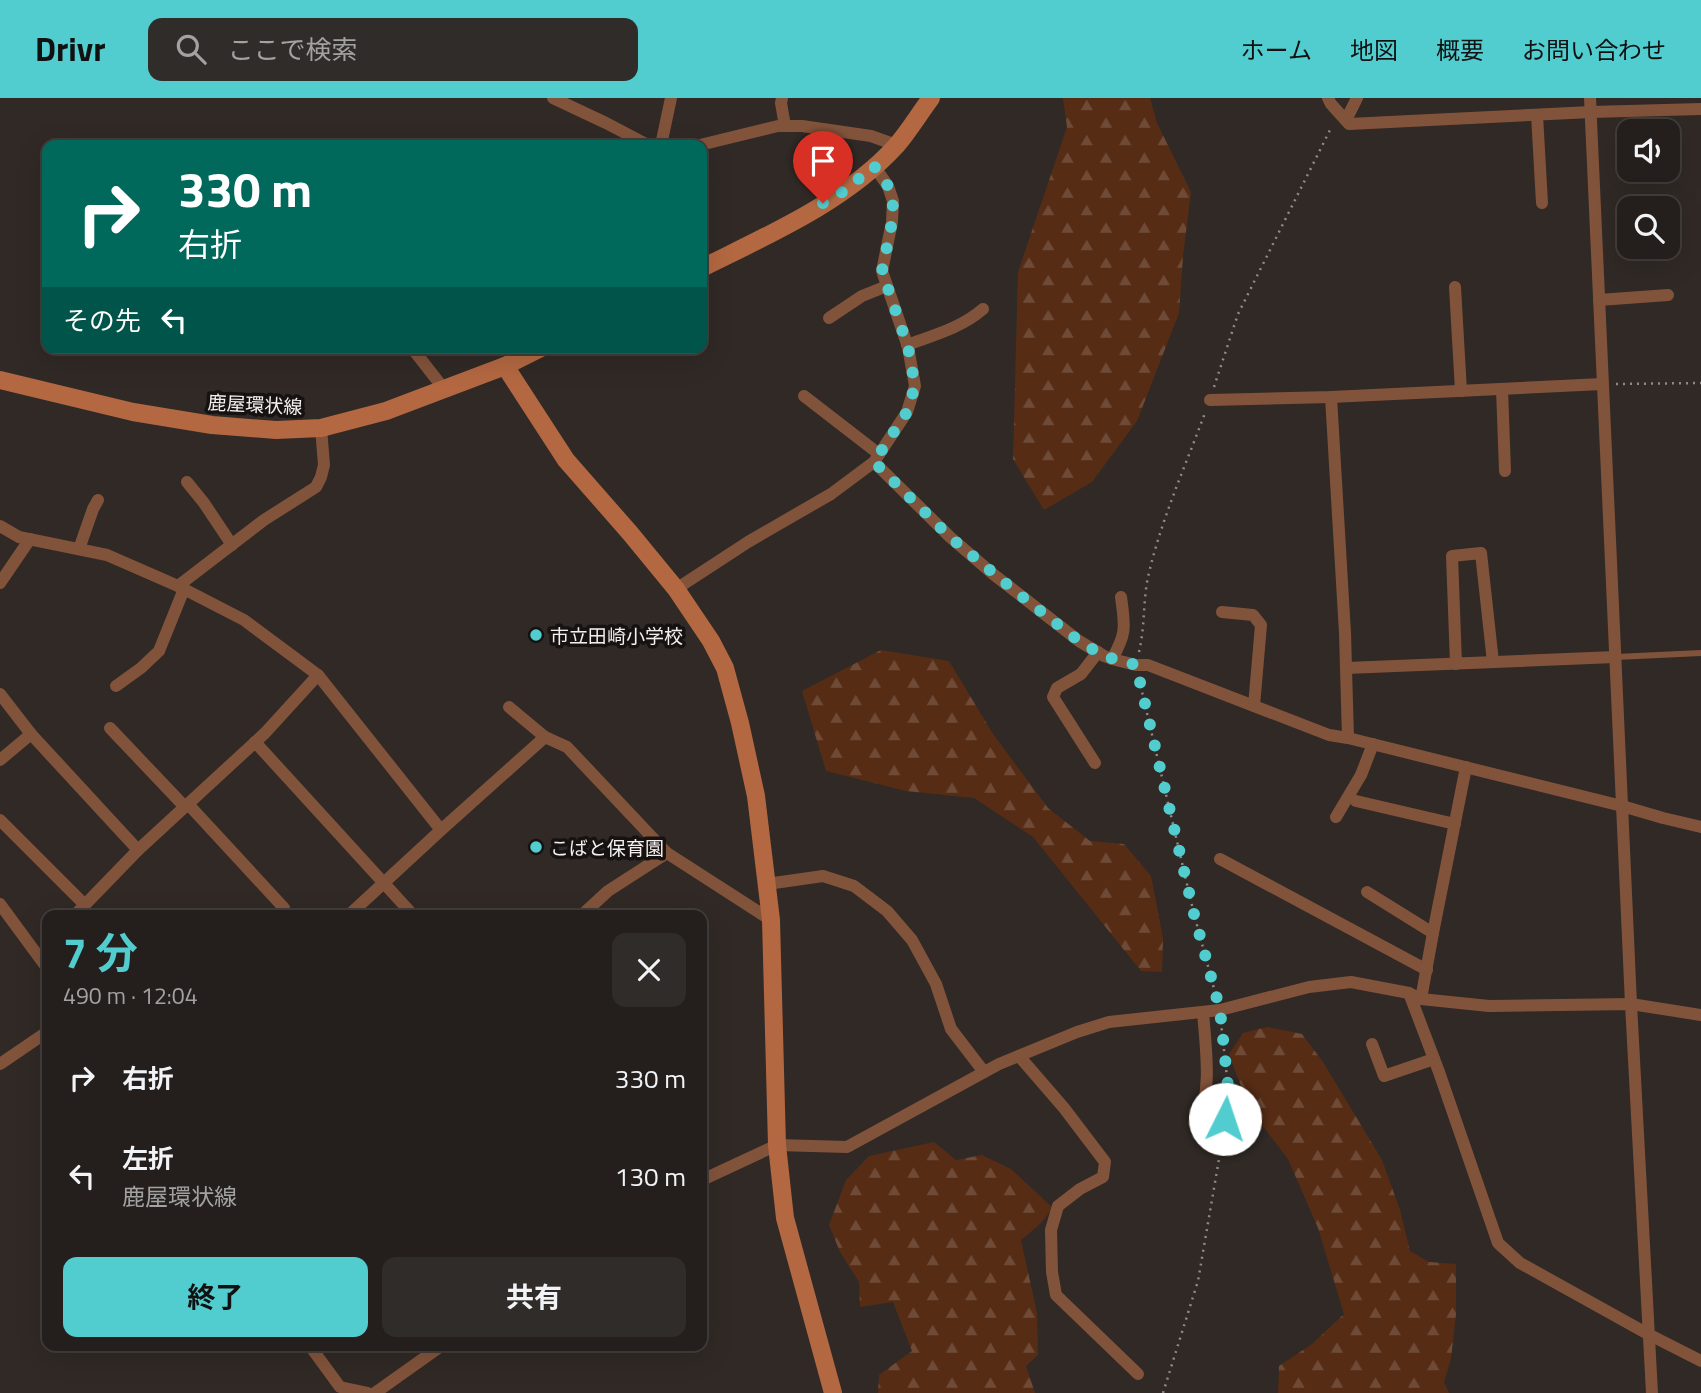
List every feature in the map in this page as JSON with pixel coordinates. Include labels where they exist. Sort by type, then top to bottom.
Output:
[{"type":"street","points":[[553,98],[638,140]]},
{"type":"street","points":[[662,140],[671,98]]},
{"type":"street","points":[[707,266],[780,229],[844,191],[896,145],[931,98]]},
{"type":"street","points":[[1328,98],[1349,124],[1701,109]]},
{"type":"street","points":[[1342,116],[1357,98]]},
{"type":"street","points":[[1590,98],[1652,1393]]},
{"type":"street","points":[[780,100],[785,126]]},
{"type":"street","points":[[1537,115],[1542,203]]},
{"type":"street","points":[[707,143],[778,126],[802,126],[871,136],[896,145]]},
{"type":"street","points":[[676,589],[748,542],[831,494],[876,458],[907,412],[915,386],[907,345],[882,271],[892,222],[893,201],[888,186],[874,166]]},
{"type":"street","points":[[829,318],[862,296],[887,286]]},
{"type":"street","points":[[1455,288],[1461,391]]},
{"type":"street","points":[[1599,300],[1668,295]]},
{"type":"street","points":[[907,345],[952,329],[971,320],[983,309]]},
{"type":"street","points":[[417,354],[444,390]]},
{"type":"street","name":"鹿屋環状線","points":[[0,380],[133,412],[212,425],[276,430],[321,428],[386,411],[444,390],[505,366],[523,354]]},
{"type":"street","points":[[505,366],[566,460],[676,589],[725,667],[756,796],[771,920],[777,1145],[785,1218],[833,1393]]},
{"type":"street","points":[[1210,400],[1602,384]]},
{"type":"street","points":[[1502,389],[1505,471]]},
{"type":"street","points":[[804,396],[876,458],[950,537],[993,574],[1079,641],[1112,659],[1148,665],[1329,735],[1701,827]]},
{"type":"street","points":[[1331,397],[1348,738]]},
{"type":"street","points":[[116,685],[159,651],[181,588],[264,520],[316,487],[324,465],[321,428]]},
{"type":"street","points":[[187,482],[232,545]]},
{"type":"street","points":[[79,549],[97,500]]},
{"type":"street","points":[[0,526],[30,540],[107,555],[244,620],[318,675],[441,830]]},
{"type":"street","points":[[0,583],[30,540]]},
{"type":"street","points":[[1456,664],[1452,556],[1481,553],[1493,662]]},
{"type":"street","points":[[1112,659],[1121,644],[1125,629],[1121,597]]},
{"type":"street","points":[[1222,612],[1254,615],[1261,625],[1254,706]]},
{"type":"street","points":[[1096,763],[1053,697],[1057,688],[1081,674],[1098,652]]},
{"type":"street","points":[[1346,668],[1615,657]]},
{"type":"street","points":[[80,910],[138,850],[255,742],[318,675]]},
{"type":"street","points":[[0,694],[31,734],[138,850]]},
{"type":"street","points":[[509,707],[545,737],[567,747],[667,853],[771,920]]},
{"type":"street","points":[[0,760],[31,734]]},
{"type":"street","points":[[112,737],[187,805],[284,908]]},
{"type":"street","points":[[354,910],[545,737]]},
{"type":"street","points":[[255,742],[408,910]]},
{"type":"street","points":[[1335,817],[1361,775],[1373,744]]},
{"type":"street","points":[[1422,999],[1466,767]]},
{"type":"street","points":[[1356,801],[1455,824]]},
{"type":"street","points":[[0,820],[85,905]]},
{"type":"street","points":[[587,910],[608,891],[667,853]]},
{"type":"street","points":[[1220,859],[1427,970]]},
{"type":"street","points":[[766,884],[823,876],[854,886],[887,911],[912,940],[936,984],[951,1029],[984,1072]]},
{"type":"street","points":[[1367,892],[1433,933]]},
{"type":"street","points":[[2,909],[42,961]]},
{"type":"street","points":[[707,1178],[777,1145],[847,1147],[984,1072],[1077,1032],[1109,1023],[1220,1010],[1309,988],[1351,982],[1409,993],[1422,999],[1489,1006],[1632,1004],[1701,1015]]},
{"type":"street","points":[[1409,993],[1498,1243],[1520,1263],[1701,1361]]},
{"type":"street","points":[[1198,1125],[1203,1112],[1208,1071],[1203,1012]]},
{"type":"street","points":[[0,1064],[42,1035]]},
{"type":"street","points":[[1373,1044],[1384,1076],[1434,1059]]},
{"type":"street","points":[[1019,1056],[1064,1108],[1105,1162],[1103,1177],[1080,1189],[1058,1206],[1051,1230],[1052,1272],[1056,1294],[1138,1374]]},
{"type":"street","points":[[314,1351],[341,1387],[368,1393]]},
{"type":"street","points":[[375,1393],[434,1351]]},
{"type":"lane","points":[[1615,657],[1701,653]]},
{"type":"path","points":[[1163,1393],[1198,1281],[1229,1096],[1220,1010],[1194,914],[1136,665],[1155,549],[1210,400],[1238,314],[1342,116]]},
{"type":"path","points":[[1602,384],[1701,383]]},
{"type":"green space","points":[[1063,98],[1150,98],[1157,123],[1191,192],[1179,313],[1137,421],[1092,482],[1044,510],[1013,459],[1018,272],[1067,127]]},
{"type":"green space","points":[[881,650],[949,661],[993,734],[1048,808],[1090,841],[1124,844],[1151,876],[1163,938],[1162,972],[1141,971],[1033,837],[974,798],[906,791],[826,771],[802,691]]},
{"type":"green space","points":[[1267,1027],[1302,1034],[1323,1062],[1382,1160],[1400,1210],[1410,1251],[1429,1262],[1456,1264],[1456,1314],[1451,1359],[1444,1382],[1449,1393],[1278,1393],[1279,1366],[1312,1344],[1344,1314],[1318,1228],[1288,1159],[1249,1108],[1229,1054],[1243,1033]]},
{"type":"green space","points":[[934,1142],[956,1160],[982,1155],[1011,1169],[1053,1208],[1040,1224],[1021,1240],[1037,1313],[1038,1355],[1026,1366],[1035,1393],[878,1393],[879,1375],[912,1351],[893,1302],[860,1307],[859,1282],[840,1252],[829,1225],[846,1180],[869,1156]]},
{"type":"place","name":"市立田崎小学校","points":[[536,635]]},
{"type":"place","name":"こばと保育園","points":[[536,847]]},
{"type":"route","points":[[823,203],[844,191],[874,166],[888,186],[893,201],[892,222],[882,271],[908,347],[915,386],[907,412],[874,462],[950,537],[1079,641],[1104,656],[1136,665],[1194,914],[1220,1010],[1229,1096],[1225,1119]]}]
